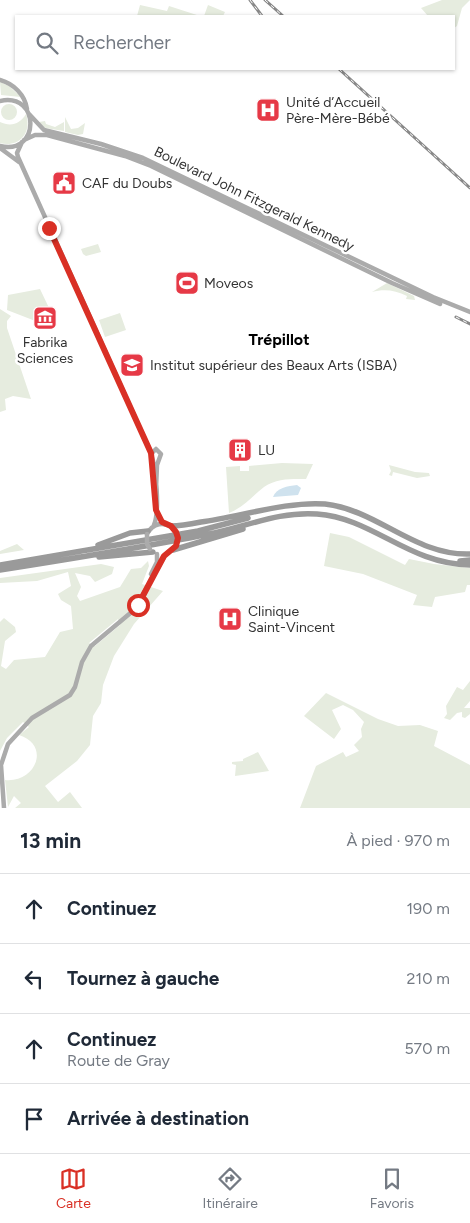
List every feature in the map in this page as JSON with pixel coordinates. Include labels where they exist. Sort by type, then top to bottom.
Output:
[{"type":"highway","points":[[173,528],[233,518],[276,508],[312,504],[344,508],[366,516],[419,544],[450,553],[470,552]]},
{"type":"highway","points":[[0,563],[205,530],[276,508]]},
{"type":"highway","points":[[0,572],[216,532],[276,517],[309,514],[339,518],[360,525],[406,550],[428,558],[470,564]]},
{"type":"highway","points":[[175,548],[207,542],[276,517]]},
{"type":"highway","points":[[82,550],[126,535],[148,533]]},
{"type":"highway","points":[[74,558],[154,552]]},
{"type":"highway","points":[[428,558],[451,561],[470,560]]},
{"type":"main road","points":[[0,80],[16,89],[26,104],[31,127],[17,153],[152,455],[156,488],[154,526]]},
{"type":"main road","points":[[0,102],[15,102],[28,112]]},
{"type":"main road","name":"Boulevard John Fitzgerald Kennedy","points":[[28,112],[44,130],[140,156],[418,290],[470,313]]},
{"type":"main road","name":"Boulevard John Fitzgerald Kennedy","points":[[0,147],[11,147],[35,135],[48,135],[125,156],[392,283],[470,313]]},
{"type":"main road","points":[[0,147],[21,163]]},
{"type":"main road","points":[[142,432],[161,453],[156,488]]},
{"type":"main road","points":[[152,455],[157,449]]},
{"type":"main road","points":[[152,455],[160,458]]},
{"type":"main road","points":[[4,808],[1,761],[11,738],[32,718],[70,696],[75,687],[82,662],[91,646],[138,605],[166,554],[175,548],[178,538],[173,528],[164,523],[156,510]]},
{"type":"main road","points":[[126,616],[156,566],[154,552],[147,544],[148,533],[154,526],[164,523]]},
{"type":"main road","points":[[154,552],[166,554]]},
{"type":"shaded area","points":[[442,0],[470,0],[462,8],[455,27],[455,15],[427,15],[421,8]]},
{"type":"shaded area","points":[[140,5],[167,11],[169,6],[197,15],[137,15]]},
{"type":"shaded area","points":[[208,5],[225,12],[224,15],[204,15]]},
{"type":"shaded area","points":[[0,82],[9,86],[21,97],[1,95]]},
{"type":"shaded area","points":[[6,104],[12,104],[17,109],[15,118],[6,120],[1,115],[1,109]]},
{"type":"shaded area","points":[[26,114],[27,127],[23,137],[13,143],[0,143],[0,122],[15,124]]},
{"type":"shaded area","points":[[65,117],[71,129],[78,128],[85,123],[83,134],[78,135],[65,132]]},
{"type":"shaded area","points":[[45,121],[46,124],[55,127],[64,122],[64,131],[45,128],[39,122]]},
{"type":"shaded area","points":[[98,244],[101,252],[86,256],[83,254],[81,249]]},
{"type":"shaded area","points":[[387,283],[414,296],[415,300],[406,299],[407,296],[394,291],[372,292]]},
{"type":"shaded area","points":[[40,289],[50,310],[39,312],[40,315],[36,317],[38,322],[7,310],[8,295]]},
{"type":"shaded area","points":[[0,309],[11,316],[7,321],[7,328],[31,399],[13,396],[5,399],[6,410],[0,412]]},
{"type":"shaded area","points":[[120,313],[126,330],[105,337],[99,320]]},
{"type":"shaded area","points":[[282,463],[313,464],[306,479],[285,480],[269,484],[244,505],[229,513],[226,467],[240,466],[240,471],[249,471],[249,466]]},
{"type":"shaded area","points":[[389,465],[415,472],[429,473],[430,476],[417,478],[393,472],[392,476],[389,475],[391,471]]},
{"type":"shaded area","points":[[330,533],[349,537],[405,565],[409,559],[470,568],[470,585],[467,585],[465,592],[435,597],[432,607],[413,605],[417,595],[363,574],[324,566]]},
{"type":"shaded area","points":[[17,544],[24,550],[0,554],[0,551]]},
{"type":"shaded area","points":[[148,561],[149,566],[142,584],[163,591],[134,624],[114,656],[103,685],[101,703],[93,716],[90,745],[77,761],[45,786],[58,802],[70,792],[82,808],[15,808],[21,803],[14,796],[8,807],[5,780],[25,776],[36,762],[37,754],[35,747],[29,740],[19,735],[29,727],[23,722],[7,738],[0,751],[0,622],[4,618],[15,627],[16,632],[5,641],[1,666],[6,669],[14,660],[45,657],[60,632],[73,629],[71,606],[61,600],[58,594],[71,586],[68,572],[37,581],[0,583],[0,578],[101,564],[114,567],[112,574],[95,582],[90,576],[75,573],[81,587],[77,596],[80,601],[120,587],[131,569],[141,568]],"holes":[[[118,619],[120,625],[95,646],[89,643]]]},
{"type":"shaded area","points":[[470,681],[470,701],[464,708],[470,708],[470,714],[465,718],[462,717],[462,712],[457,713],[450,720],[444,718],[447,714],[446,706],[457,687],[463,690]]},
{"type":"shaded area","points":[[326,693],[378,719],[398,726],[420,725],[438,731],[434,746],[470,765],[470,808],[300,808],[316,766],[343,752],[346,757],[359,751],[354,745],[362,737],[361,729],[364,722],[353,710],[343,705],[332,710],[341,729],[334,739],[304,716]]},
{"type":"shaded area","points":[[258,752],[269,771],[235,776],[236,765],[232,764],[232,762],[243,761],[243,759]]},
{"type":"water","points":[[297,485],[301,488],[298,495],[273,497],[277,491]]},
{"type":"railway","points":[[250,0],[261,15]]},
{"type":"railway","points":[[265,0],[282,15]]},
{"type":"railway","points":[[340,70],[470,188]]},
{"type":"railway","points":[[456,317],[470,324]]},
{"type":"place","name":"Unité d’Accueil Père-Mère-Bébé","points":[[268,110]]},
{"type":"place","name":"CAF du Doubs","points":[[64,183]]},
{"type":"place","name":"Moveos","points":[[187,283]]},
{"type":"place","name":"Fabrika Sciences","points":[[45,318]]},
{"type":"place","name":"Institut supérieur des Beaux Arts (ISBA)","points":[[132,365]]},
{"type":"place","name":"LU","points":[[240,450]]},
{"type":"place","name":"Clinique Saint-Vincent","points":[[230,619]]},
{"type":"district","name":"Trépillot","points":[[279,339]]},
{"type":"route","points":[[49,228],[151,453],[156,488],[156,510],[160,520],[173,527],[178,538],[175,548],[164,556],[138,605]]}]
